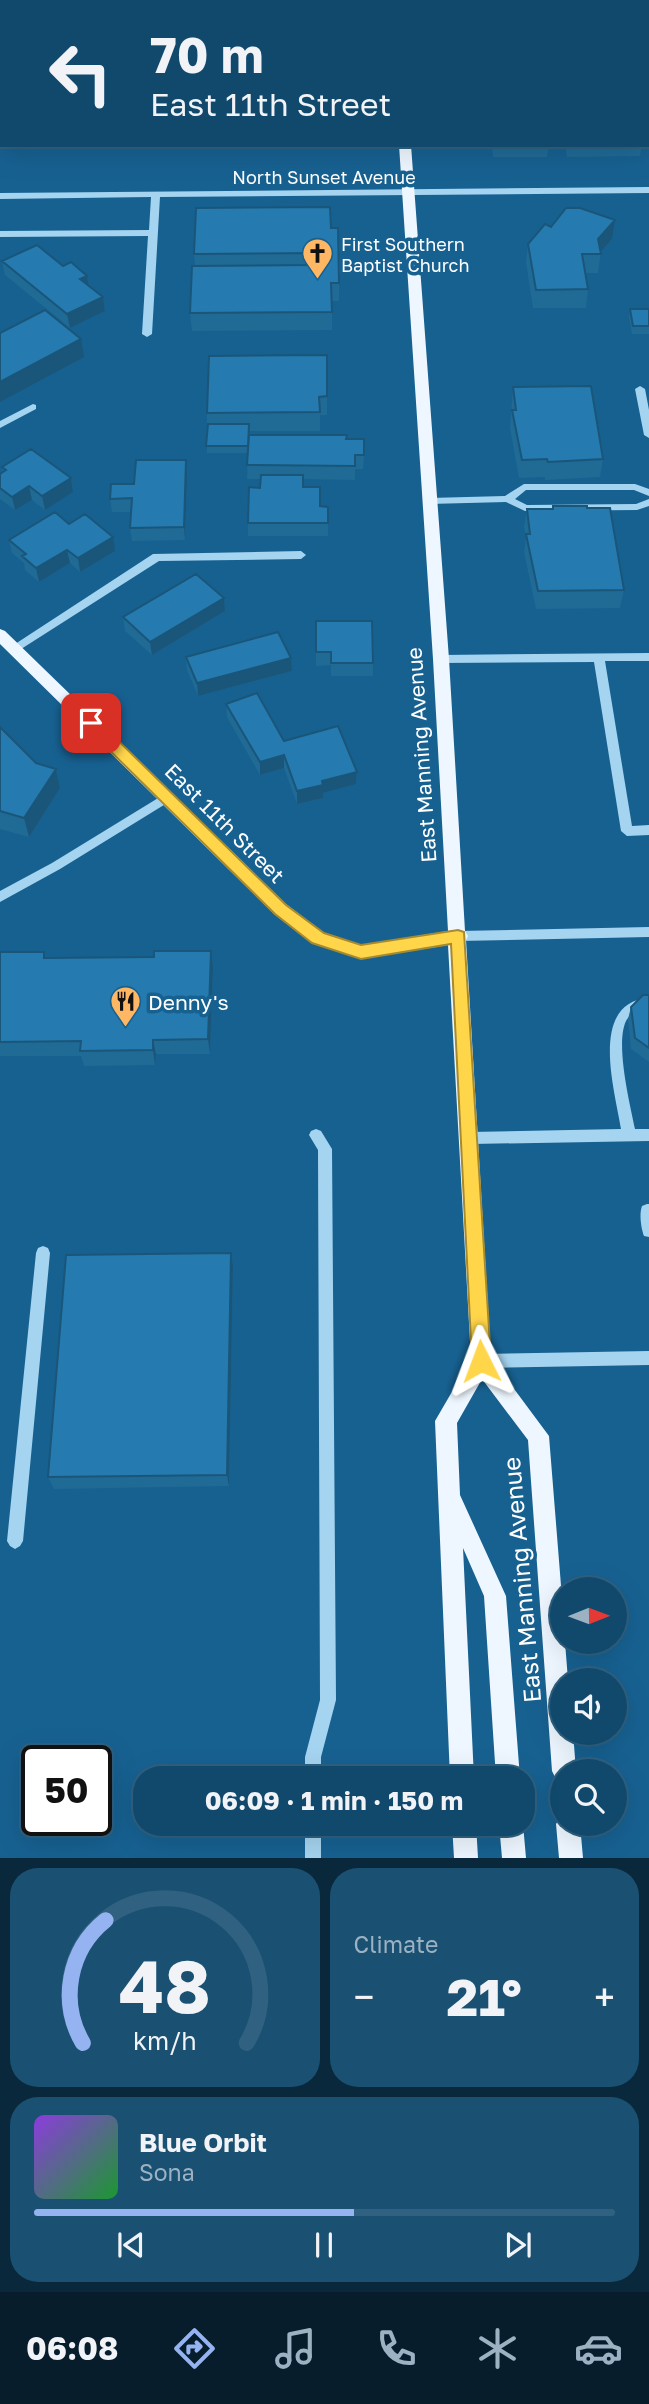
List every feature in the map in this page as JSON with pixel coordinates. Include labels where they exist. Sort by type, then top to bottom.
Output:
[{"type":"main road","name":"East Manning Avenue","points":[[405,147],[471,1138],[481,1361],[538,1436],[563,1759]]},
{"type":"main road","name":"East 11th Street","points":[[0,635],[280,909],[318,938],[361,952],[458,936]]},
{"type":"main road","points":[[461,1766],[446,1421],[481,1361]]},
{"type":"main road","points":[[450,1493],[495,1597],[507,1766]]},
{"type":"main road","points":[[465,1836],[466,1858]]},
{"type":"main road","points":[[512,1836],[514,1858]]},
{"type":"main road","points":[[569,1836],[571,1858]]},
{"type":"street","name":"North Sunset Avenue","points":[[0,196],[649,190]]},
{"type":"street","points":[[147,334],[153,233]]},
{"type":"street","points":[[507,499],[524,488],[635,487],[649,493]]},
{"type":"street","points":[[429,500],[507,499],[525,508],[637,507],[649,502]]},
{"type":"street","points":[[14,648],[157,557],[302,555]]},
{"type":"street","points":[[441,659],[649,657]]},
{"type":"street","points":[[599,658],[627,831],[649,830]]},
{"type":"street","points":[[0,897],[168,797]]},
{"type":"street","points":[[458,936],[649,932]]},
{"type":"street","points":[[629,1135],[617,1033],[622,1016],[629,1009],[649,1003]]},
{"type":"street","points":[[313,1766],[328,1700],[326,1162],[325,1149],[316,1135]]},
{"type":"street","points":[[471,1138],[649,1135]]},
{"type":"street","points":[[647,1210],[649,1231]]},
{"type":"street","points":[[15,1541],[43,1253]]},
{"type":"street","points":[[481,1361],[649,1358]]},
{"type":"street","points":[[313,1836],[313,1858]]},
{"type":"lane","points":[[0,234],[153,233],[156,194]]},
{"type":"lane","points":[[640,388],[649,435]]},
{"type":"lane","points":[[0,425],[33,407]]},
{"type":"building","points":[[330,207],[331,228],[338,228],[339,283],[331,283],[332,312],[190,313],[192,266],[317,265],[317,253],[194,254],[196,208]]},
{"type":"building","points":[[566,208],[580,208],[615,220],[598,239],[601,254],[582,254],[588,289],[536,290],[528,244],[545,224],[551,227]]},
{"type":"building","points":[[37,245],[63,266],[71,262],[87,276],[80,279],[103,297],[67,314],[2,261]]},
{"type":"building","points":[[630,309],[649,309],[649,326],[633,326]]},
{"type":"building","points":[[45,310],[81,339],[0,382],[0,333]]},
{"type":"building","points":[[327,355],[327,396],[319,397],[320,412],[207,413],[209,356]]},
{"type":"building","points":[[591,386],[603,459],[548,462],[547,459],[522,460],[512,410],[516,410],[513,387]]},
{"type":"building","points":[[208,424],[249,424],[248,446],[206,446]]},
{"type":"building","points":[[249,435],[347,435],[346,439],[364,439],[364,455],[355,455],[355,466],[247,465]]},
{"type":"building","points":[[31,449],[71,478],[42,496],[29,486],[12,497],[0,488],[0,474],[6,470],[2,467]]},
{"type":"building","points":[[136,460],[186,460],[184,527],[130,528],[132,498],[110,499],[111,484],[134,484]]},
{"type":"building","points":[[261,475],[303,475],[303,487],[320,487],[320,506],[328,507],[328,523],[248,523],[249,487],[260,488]]},
{"type":"building","points":[[553,506],[610,508],[624,590],[538,591],[526,534],[530,534],[527,509],[553,509]]},
{"type":"building","points":[[55,512],[69,524],[85,514],[113,537],[78,558],[67,550],[36,568],[22,556],[26,554],[9,540]]},
{"type":"building","points":[[196,574],[224,598],[150,642],[123,617]]},
{"type":"building","points":[[316,621],[372,621],[373,663],[331,663],[331,652],[316,652]]},
{"type":"building","points":[[278,632],[291,658],[197,683],[186,657]]},
{"type":"building","points":[[257,693],[284,741],[338,726],[357,772],[322,781],[323,785],[297,791],[284,755],[260,762],[226,704]]},
{"type":"building","points":[[0,727],[36,763],[56,769],[24,818],[0,811]]},
{"type":"building","points":[[154,951],[211,951],[208,1039],[153,1040],[153,1050],[80,1051],[81,1041],[0,1042],[0,952],[44,952],[44,958],[154,957]]},
{"type":"building","points":[[643,995],[649,995],[649,1048],[635,1038],[631,1007]]},
{"type":"building","points":[[231,1253],[227,1475],[48,1477],[66,1255]]},
{"type":"place","name":"First Southern Baptist Church","points":[[318,281]]},
{"type":"place","name":"Denny's","points":[[125,1029]]},
{"type":"route","points":[[91,723],[280,909],[318,938],[361,952],[458,936],[481,1361]]}]
